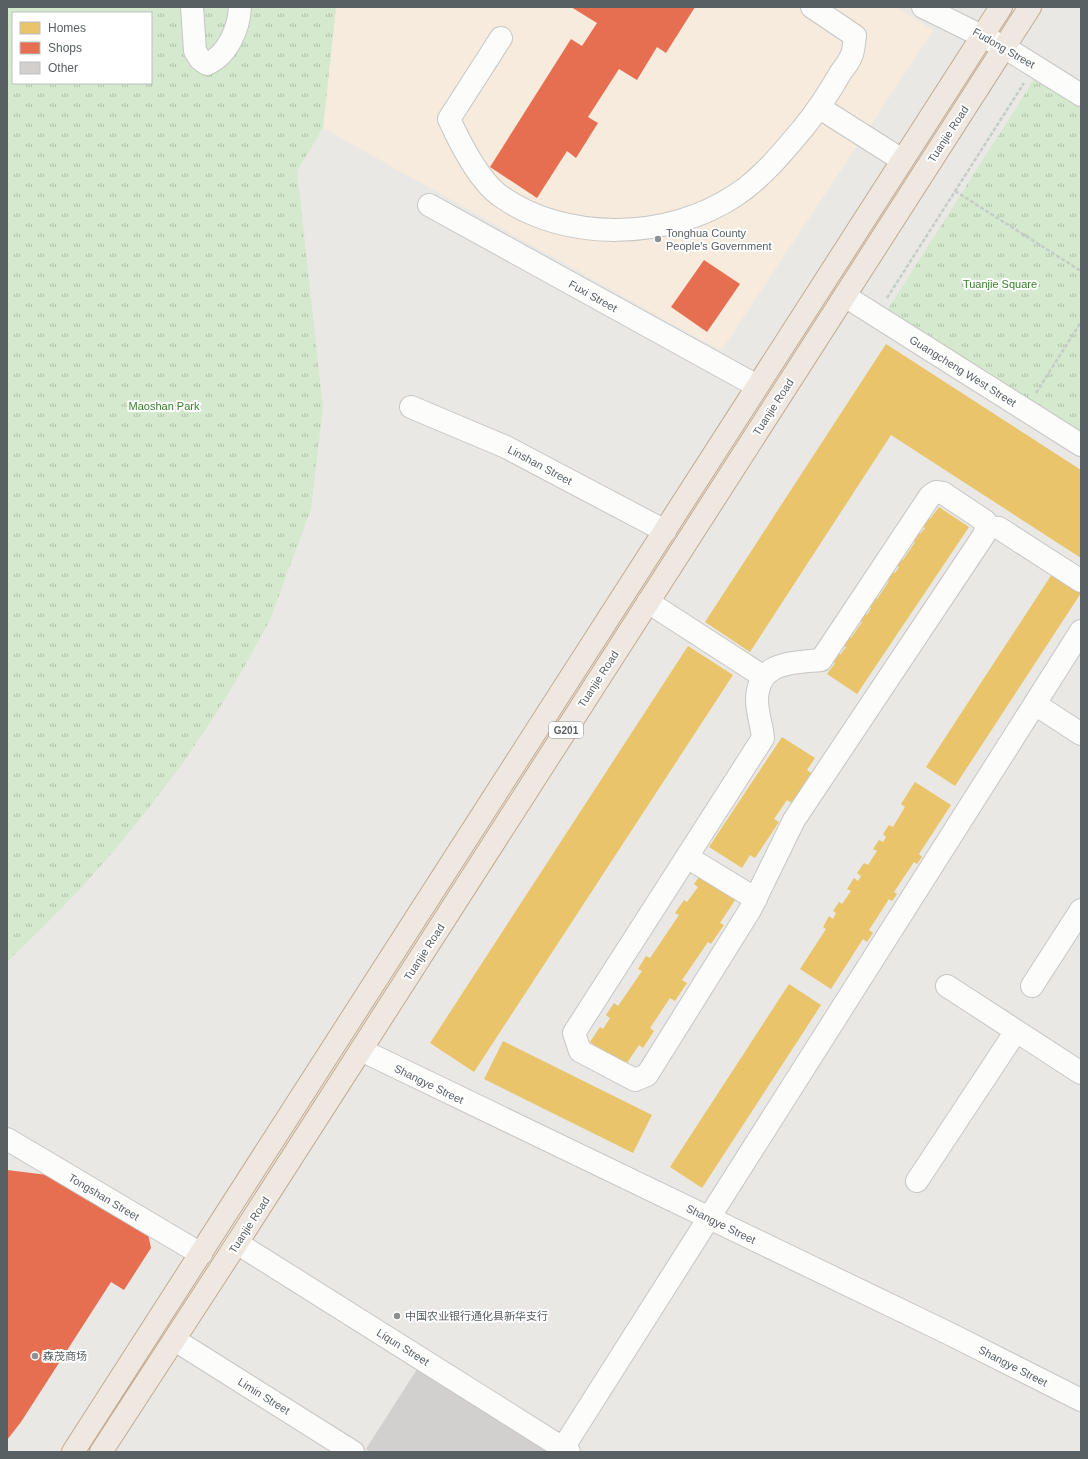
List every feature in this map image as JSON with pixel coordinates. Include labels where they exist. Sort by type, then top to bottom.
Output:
[{"type":"highway","name":"G201","points":[[73,1452],[1001,7]]},
{"type":"highway","name":"Tuanjie Road","points":[[101,1452],[175,1340],[1030,7]]},
{"type":"street","points":[[192,7],[195,51],[200,59],[207,64],[216,60],[227,47],[236,30],[240,7]]},
{"type":"street","points":[[501,38],[449,119],[457,137],[478,172],[498,194],[527,211],[546,219],[586,228],[610,230],[634,229],[678,221],[698,215],[718,206],[736,195],[753,182],[790,144],[820,108],[852,55],[855,36],[812,7]]},
{"type":"street","name":"Fudong Street","points":[[923,7],[983,35],[1081,95]]},
{"type":"street","points":[[820,108],[902,160]]},
{"type":"street","name":"Fuxi Street","points":[[429,205],[757,386]]},
{"type":"street","name":"Guangcheng West Street","points":[[845,296],[1081,445]]},
{"type":"street","name":"Linshan Street","points":[[411,407],[506,447],[665,531]]},
{"type":"street","points":[[940,492],[943,493],[985,521],[986,526],[984,535],[794,820],[750,910],[647,1075],[635,1080],[580,1051],[574,1033],[763,738],[757,701],[760,682],[764,677],[768,672],[776,667],[785,664],[821,660],[930,496],[940,492]]},
{"type":"street","points":[[986,526],[999,528],[1081,581]]},
{"type":"street","points":[[648,602],[764,677]]},
{"type":"street","points":[[566,1450],[709,1218],[1081,631]]},
{"type":"street","points":[[1035,704],[1081,734]]},
{"type":"street","points":[[687,857],[756,899]]},
{"type":"street","points":[[1032,986],[1081,910]]},
{"type":"street","points":[[947,986],[1081,1072]]},
{"type":"street","points":[[917,1181],[1016,1031]]},
{"type":"street","name":"Shangye Street","points":[[360,1050],[948,1333],[1081,1400]]},
{"type":"street","name":"Tongshan Street","points":[[7,1139],[201,1254]]},
{"type":"street","name":"Liqun Street","points":[[237,1243],[566,1450]]},
{"type":"street","name":"Limin Street","points":[[175,1340],[353,1452]]},
{"type":"path","points":[[876,315],[1035,66]]},
{"type":"path","points":[[955,191],[1081,271]]},
{"type":"path","points":[[1025,410],[1081,322]]},
{"type":"shaded area","name":"Tonghua County People's Government","points":[[336,7],[895,7],[934,30],[721,351],[323,128]]},
{"type":"green space","name":"Maoshan Park","points":[[7,7],[336,7],[323,128],[297,171],[323,407],[311,509],[270,620],[214,717],[182,764],[113,852],[42,928],[7,962]]},
{"type":"green space","name":"Tuanjie Square","points":[[1035,78],[1081,107],[1081,432],[888,309]]},
{"type":"building: Homes","points":[[886,344],[1081,470],[1081,558],[891,435],[750,652],[705,622]]},
{"type":"building: Homes","points":[[939,507],[969,527],[857,694],[827,674],[835,663],[831,660],[837,652],[840,655],[846,647],[842,645],[848,636],[851,638],[862,622],[859,620],[863,612],[867,615],[871,608],[868,606],[874,597],[877,599],[889,581],[886,579],[891,570],[895,573],[899,567],[895,565],[900,558],[903,560],[915,542],[912,540],[917,532],[920,534],[925,528],[921,526],[927,517],[930,519]]},
{"type":"building: Homes","points":[[1052,574],[1081,593],[955,786],[926,767]]},
{"type":"building: Homes","points":[[688,646],[733,675],[474,1072],[430,1043]]},
{"type":"building: Homes","points":[[782,737],[815,758],[807,770],[811,773],[792,803],[787,800],[774,819],[779,822],[755,858],[750,855],[742,868],[709,847]]},
{"type":"building: Homes","points":[[915,782],[951,805],[919,854],[922,857],[917,864],[914,862],[894,892],[897,894],[892,901],[889,899],[869,930],[873,933],[867,942],[863,939],[831,989],[800,969],[826,929],[823,927],[829,916],[833,919],[836,913],[833,911],[839,902],[842,904],[851,891],[847,889],[854,878],[858,881],[861,876],[857,873],[864,863],[868,865],[877,851],[873,849],[879,840],[883,842],[886,837],[883,834],[889,825],[893,827],[905,807],[901,804]]},
{"type":"building: Homes","points":[[702,873],[737,897],[720,923],[724,925],[711,944],[708,942],[682,980],[687,983],[675,1001],[670,998],[650,1028],[654,1031],[643,1048],[639,1045],[625,1066],[590,1042],[600,1027],[603,1029],[610,1018],[606,1015],[614,1003],[618,1006],[642,971],[638,969],[646,956],[650,958],[679,915],[675,913],[684,900],[687,902],[698,887],[694,884]]},
{"type":"building: Homes","points":[[789,984],[821,1005],[702,1188],[670,1167]]},
{"type":"building: Homes","points":[[503,1041],[652,1115],[633,1153],[484,1079]]},
{"type":"building: Shops","points":[[571,7],[695,7],[666,53],[657,47],[637,80],[619,69],[588,117],[598,123],[576,158],[567,151],[537,198],[490,167],[571,39],[582,46],[597,23]]},
{"type":"building: Shops","points":[[704,260],[740,284],[707,332],[671,307]]},
{"type":"building: Shops","name":"森茂商场","points":[[7,1170],[56,1176],[147,1229],[151,1248],[124,1290],[111,1282],[21,1422],[7,1440]]},
{"type":"building: Other","points":[[419,1366],[555,1452],[370,1452],[366,1449]]},
{"type":"place","name":"Tonghua County People's Government","points":[[658,239]]},
{"type":"place","name":"中国农业银行通化县新华支行","points":[[397,1316]]},
{"type":"place","name":"森茂商场","points":[[35,1356]]}]
